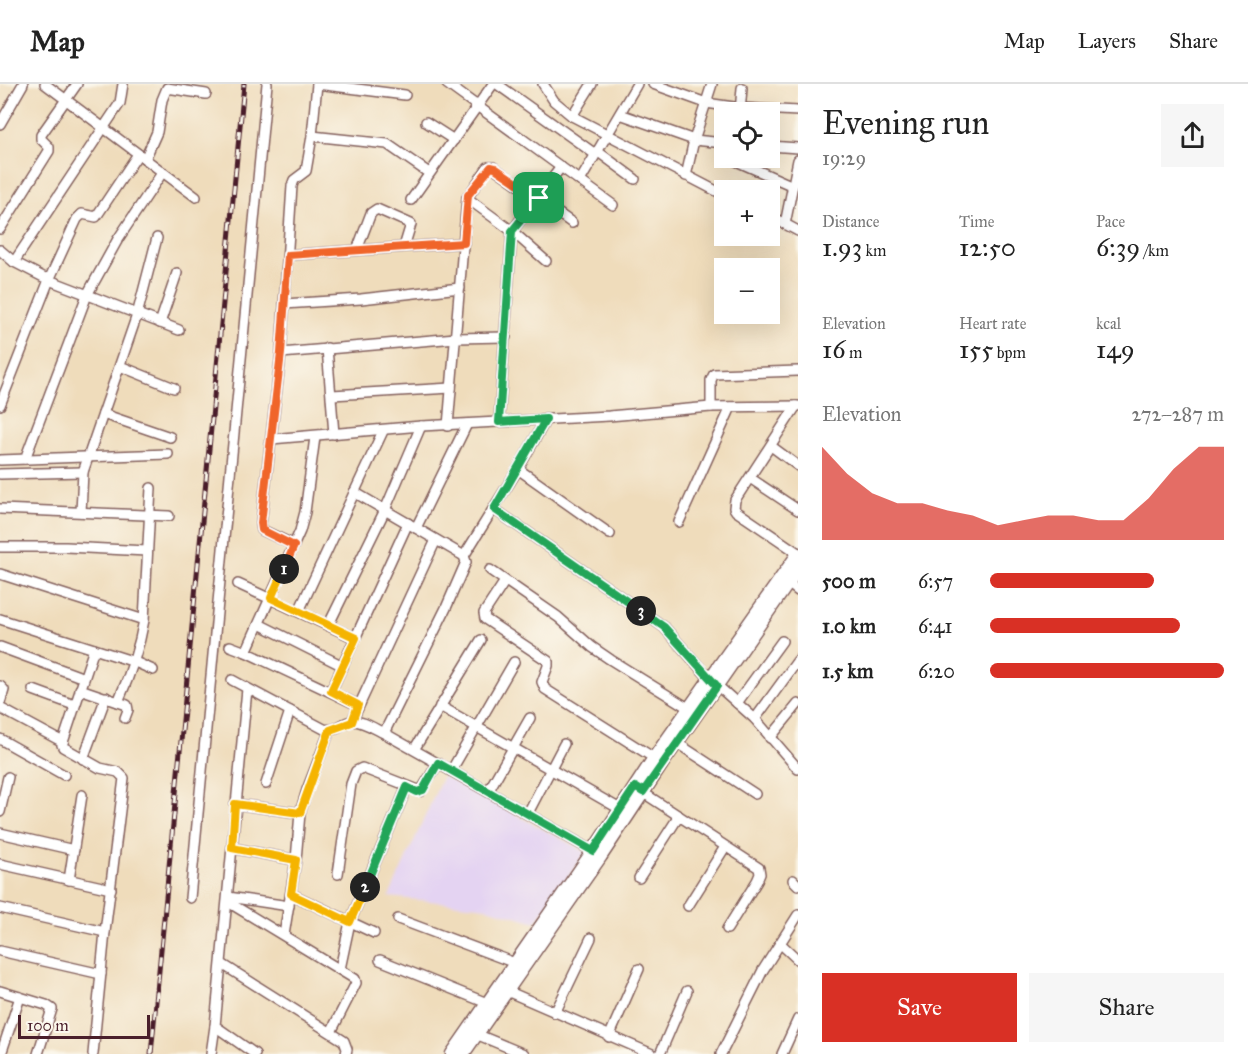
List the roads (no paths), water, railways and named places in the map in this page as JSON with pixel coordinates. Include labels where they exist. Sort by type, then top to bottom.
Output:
[{"type":"main road","points":[[452,1054],[620,809],[677,743],[713,682],[798,554]]},
{"type":"main road","points":[[463,1054],[639,789],[654,758],[798,569]]},
{"type":"street","points":[[0,124],[24,84]]},
{"type":"street","points":[[45,84],[196,197]]},
{"type":"street","points":[[0,229],[49,151],[41,135],[77,84]]},
{"type":"street","points":[[14,262],[120,102],[123,84]]},
{"type":"street","points":[[190,898],[267,84]]},
{"type":"street","points":[[294,546],[262,530],[261,527],[281,353],[292,186],[294,180],[305,172],[312,136],[317,84],[405,95]]},
{"type":"street","points":[[447,84],[613,205]]},
{"type":"street","points":[[411,200],[495,84],[634,178]]},
{"type":"street","points":[[543,84],[554,101],[572,117],[714,190]]},
{"type":"street","points":[[572,117],[592,84]]},
{"type":"street","points":[[580,181],[637,84]]},
{"type":"street","points":[[653,84],[714,105]]},
{"type":"street","points":[[686,176],[694,140],[712,84]]},
{"type":"street","points":[[0,405],[49,280],[79,216],[82,214],[96,217],[142,156],[157,132],[162,100],[167,87],[206,94]]},
{"type":"street","points":[[741,102],[742,88]]},
{"type":"street","points":[[780,111],[798,111]]},
{"type":"street","points":[[620,114],[694,140],[714,142]]},
{"type":"street","points":[[426,122],[454,140]]},
{"type":"street","points":[[312,136],[387,144],[429,173]]},
{"type":"street","points":[[780,147],[798,148]]},
{"type":"street","points":[[785,224],[798,160]]},
{"type":"street","points":[[448,426],[467,198],[491,167],[572,223]]},
{"type":"street","points":[[499,422],[512,231],[561,167]]},
{"type":"street","points":[[752,168],[793,186]]},
{"type":"street","points":[[25,459],[87,295],[118,239],[162,173]]},
{"type":"street","points":[[467,198],[512,231],[546,261]]},
{"type":"street","points":[[357,250],[371,213],[377,209],[411,224],[404,247]]},
{"type":"street","points":[[780,221],[798,231]]},
{"type":"street","points":[[81,512],[83,472],[137,315],[157,238]]},
{"type":"street","points":[[288,255],[464,243]]},
{"type":"street","points":[[0,250],[14,262],[49,280],[179,330]]},
{"type":"street","points":[[160,324],[177,273]]},
{"type":"street","points":[[284,304],[361,299],[460,288]]},
{"type":"street","points":[[281,353],[456,338],[506,337]]},
{"type":"street","points":[[327,348],[334,434]]},
{"type":"street","points":[[120,366],[174,388]]},
{"type":"street","points":[[711,407],[711,380],[714,374],[798,371]]},
{"type":"street","points":[[332,395],[451,388]]},
{"type":"street","points":[[271,439],[422,426],[711,407],[797,406]]},
{"type":"street","points":[[797,406],[735,500],[735,510],[798,554]]},
{"type":"street","points":[[679,522],[731,407]]},
{"type":"street","points":[[103,414],[170,437]]},
{"type":"street","points":[[464,556],[518,470],[546,419]]},
{"type":"street","points":[[331,691],[412,526],[467,424]]},
{"type":"street","points":[[329,624],[385,510],[422,426]]},
{"type":"street","points":[[299,611],[382,431]]},
{"type":"street","points":[[246,652],[294,546],[303,519],[315,437]]},
{"type":"street","points":[[771,446],[798,466]]},
{"type":"street","points":[[0,460],[168,454]]},
{"type":"street","points":[[518,470],[610,534]]},
{"type":"street","points":[[0,474],[83,472]]},
{"type":"street","points":[[750,478],[798,510]]},
{"type":"street","points":[[118,702],[135,662],[144,620],[151,488]]},
{"type":"street","points":[[354,492],[464,556],[466,564],[384,733]]},
{"type":"street","points":[[0,509],[169,516]]},
{"type":"street","points":[[494,509],[664,627],[713,682],[755,719],[798,769]]},
{"type":"street","points":[[352,722],[436,540]]},
{"type":"street","points":[[0,547],[147,551]]},
{"type":"street","points":[[490,570],[558,617],[611,660],[690,709]]},
{"type":"street","points":[[0,574],[144,620]]},
{"type":"street","points":[[505,581],[484,613],[485,619],[548,661],[542,682],[545,689],[654,758]]},
{"type":"street","points":[[788,583],[798,591]]},
{"type":"street","points":[[238,584],[356,638]]},
{"type":"street","points":[[0,631],[2,620],[135,662],[153,670]]},
{"type":"street","points":[[259,624],[344,666]]},
{"type":"street","points":[[415,748],[481,640]]},
{"type":"street","points":[[736,702],[782,641]]},
{"type":"street","points":[[0,646],[84,678]]},
{"type":"street","points":[[230,646],[358,705]]},
{"type":"street","points":[[93,1054],[100,974],[124,778],[118,772],[100,768],[83,759],[63,747],[63,742],[94,649]]},
{"type":"street","points":[[755,719],[798,660]]},
{"type":"street","points":[[451,771],[514,662]]},
{"type":"street","points":[[232,680],[330,730],[352,722],[362,723],[384,733],[415,748],[451,771],[489,790],[593,851]]},
{"type":"street","points":[[0,686],[4,690],[0,703]]},
{"type":"street","points":[[80,689],[128,706],[125,718]]},
{"type":"street","points":[[212,1054],[247,689]]},
{"type":"street","points":[[33,690],[74,705]]},
{"type":"street","points":[[83,759],[106,697]]},
{"type":"street","points":[[771,738],[798,704]]},
{"type":"street","points":[[440,706],[620,809]]},
{"type":"street","points":[[0,708],[63,742]]},
{"type":"street","points":[[266,784],[290,711]]},
{"type":"street","points":[[489,790],[530,718]]},
{"type":"street","points":[[284,935],[296,860],[300,813],[330,730]]},
{"type":"street","points":[[0,739],[64,775]]},
{"type":"street","points":[[677,743],[755,794]]},
{"type":"street","points":[[528,813],[564,744]]},
{"type":"street","points":[[338,874],[351,784],[356,771],[362,768],[417,792],[423,790],[438,763]]},
{"type":"street","points":[[0,812],[8,777]]},
{"type":"street","points":[[340,969],[350,922],[407,787]]},
{"type":"street","points":[[639,789],[755,865],[760,871],[757,881],[727,929]]},
{"type":"street","points":[[69,880],[82,795]]},
{"type":"street","points":[[235,804],[300,813]]},
{"type":"street","points":[[639,878],[679,816]]},
{"type":"street","points":[[0,833],[74,850]]},
{"type":"street","points":[[688,906],[725,847]]},
{"type":"street","points":[[232,848],[296,860]]},
{"type":"street","points":[[0,864],[111,889]]},
{"type":"street","points":[[291,894],[374,933]]},
{"type":"street","points":[[228,900],[289,906]]},
{"type":"street","points":[[228,900],[355,979],[356,983],[331,1032]]},
{"type":"street","points":[[0,908],[105,932]]},
{"type":"street","points":[[721,1054],[763,970],[798,915]]},
{"type":"street","points":[[398,919],[515,963]]},
{"type":"street","points":[[555,1013],[591,938]]},
{"type":"street","points":[[781,944],[798,960]]},
{"type":"street","points":[[0,951],[100,974]]},
{"type":"street","points":[[380,960],[488,1003]]},
{"type":"street","points":[[222,964],[344,1041],[347,1049],[345,1054]]},
{"type":"street","points":[[609,1037],[639,969]]},
{"type":"street","points":[[0,991],[46,1005],[52,1009],[38,1054]]},
{"type":"street","points":[[507,991],[652,1054]]},
{"type":"street","points":[[660,1054],[687,991]]},
{"type":"street","points":[[1,1054],[20,998]]},
{"type":"street","points":[[782,1054],[798,1019]]},
{"type":"street","points":[[215,1026],[255,1054]]},
{"type":"street","points":[[476,1034],[524,1054]]},
{"type":"railway","points":[[151,1054],[244,84]]}]
